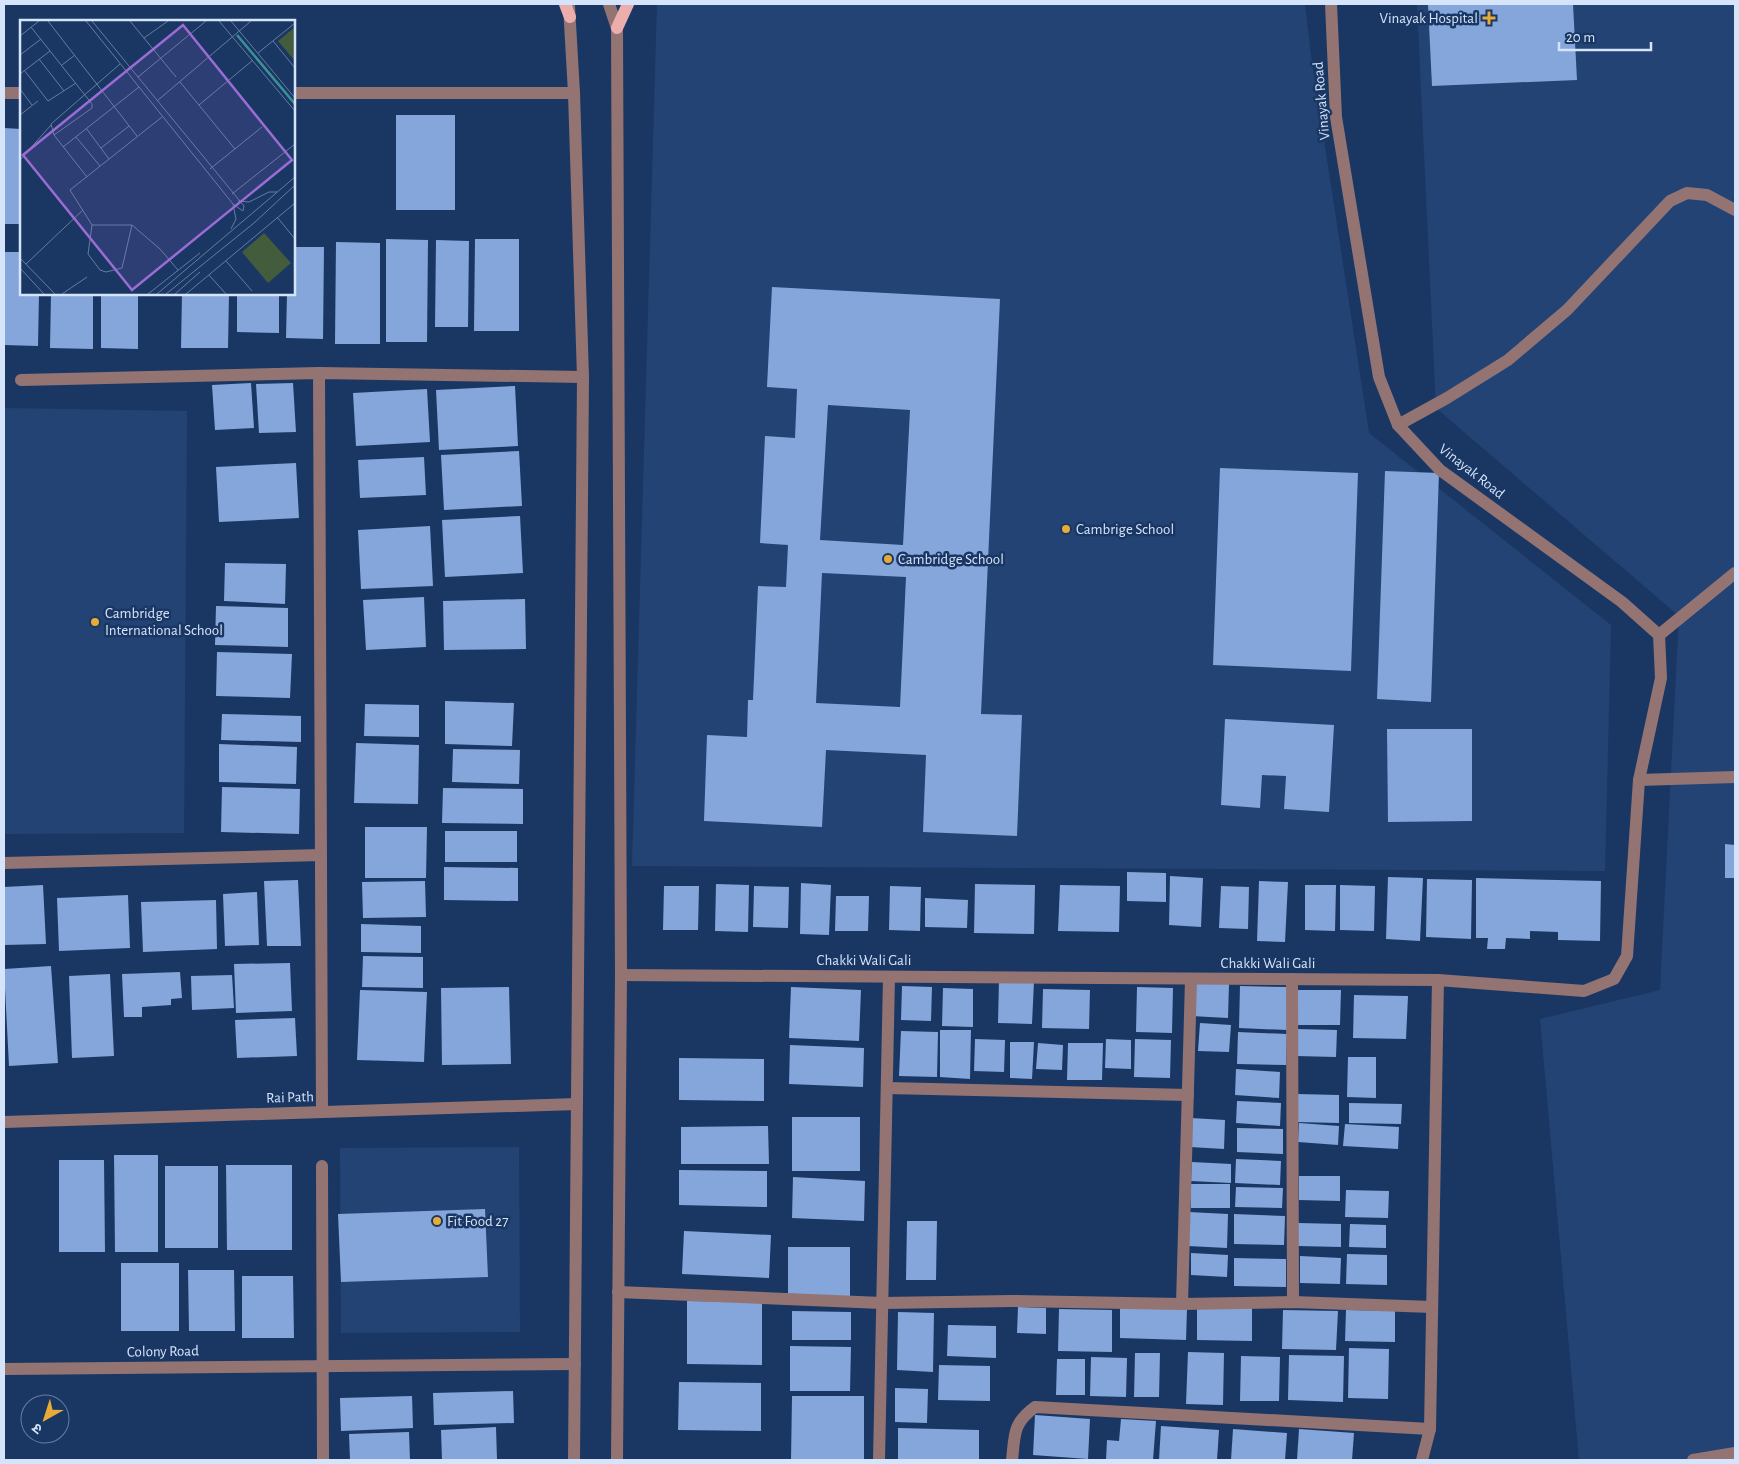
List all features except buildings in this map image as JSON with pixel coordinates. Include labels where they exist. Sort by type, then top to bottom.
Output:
[{"type":"main road","points":[[566,4],[570,17]]},
{"type":"main road","points":[[617,28],[628,4]]},
{"type":"street","points":[[609,4],[617,28],[621,975],[617,1460]]},
{"type":"street","name":"Vinayak Road","points":[[1331,4],[1338,127],[1379,377],[1398,425],[1440,470],[1622,602],[1658,636]]},
{"type":"street","points":[[570,17],[583,377],[574,1460]]},
{"type":"street","points":[[4,93],[20,93]]},
{"type":"street","points":[[295,93],[574,93]]},
{"type":"street","points":[[1398,425],[1448,398],[1508,360],[1567,310],[1670,200],[1687,193],[1707,195],[1735,210]]},
{"type":"street","points":[[21,380],[319,373],[583,377]]},
{"type":"street","points":[[319,373],[322,1112]]},
{"type":"street","points":[[1735,573],[1658,636],[1661,678],[1639,780],[1735,777]]},
{"type":"street","name":"Chakki Wali Gali","points":[[621,975],[1438,980],[1584,991],[1614,980],[1626,956],[1639,780]]},
{"type":"street","points":[[4,863],[321,855]]},
{"type":"street","points":[[879,1460],[889,976]]},
{"type":"street","points":[[1182,1304],[1190,979]]},
{"type":"street","points":[[1292,979],[1292,1302]]},
{"type":"street","points":[[1422,1460],[1430,1429],[1438,980]]},
{"type":"street","points":[[887,1088],[1188,1095]]},
{"type":"street","name":"Rai Path","points":[[4,1122],[577,1104]]},
{"type":"street","points":[[322,1166],[323,1460]]},
{"type":"street","points":[[618,1292],[882,1303],[1012,1301],[1182,1304],[1292,1302],[1432,1307]]},
{"type":"street","name":"Colony Road","points":[[4,1369],[575,1364]]},
{"type":"street","points":[[1012,1460],[1016,1429],[1023,1416],[1035,1408],[1430,1429]]},
{"type":"street","points":[[1693,1460],[1735,1453]]},
{"type":"shaded area","name":"Cambrige School","points":[[657,4],[1305,4],[1311,56],[1369,433],[1611,625],[1605,871],[632,866]]},
{"type":"shaded area","points":[[1417,4],[1735,4],[1735,1460],[1579,1460],[1540,1019],[1660,990],[1679,616],[1436,408]]},
{"type":"shaded area","name":"Cambridge International School","points":[[4,408],[187,411],[184,833],[4,834]]},
{"type":"shaded area","points":[[519,1147],[520,1332],[341,1333],[340,1148]]},
{"type":"place","name":"Vinayak Hospital","points":[[1489,18]]},
{"type":"place","name":"Cambrige School","points":[[1066,529]]},
{"type":"place","name":"Cambridge School","points":[[888,559]]},
{"type":"place","name":"Cambridge International School","points":[[95,622]]},
{"type":"place","name":"Fit Food 27","points":[[437,1221]]}]
